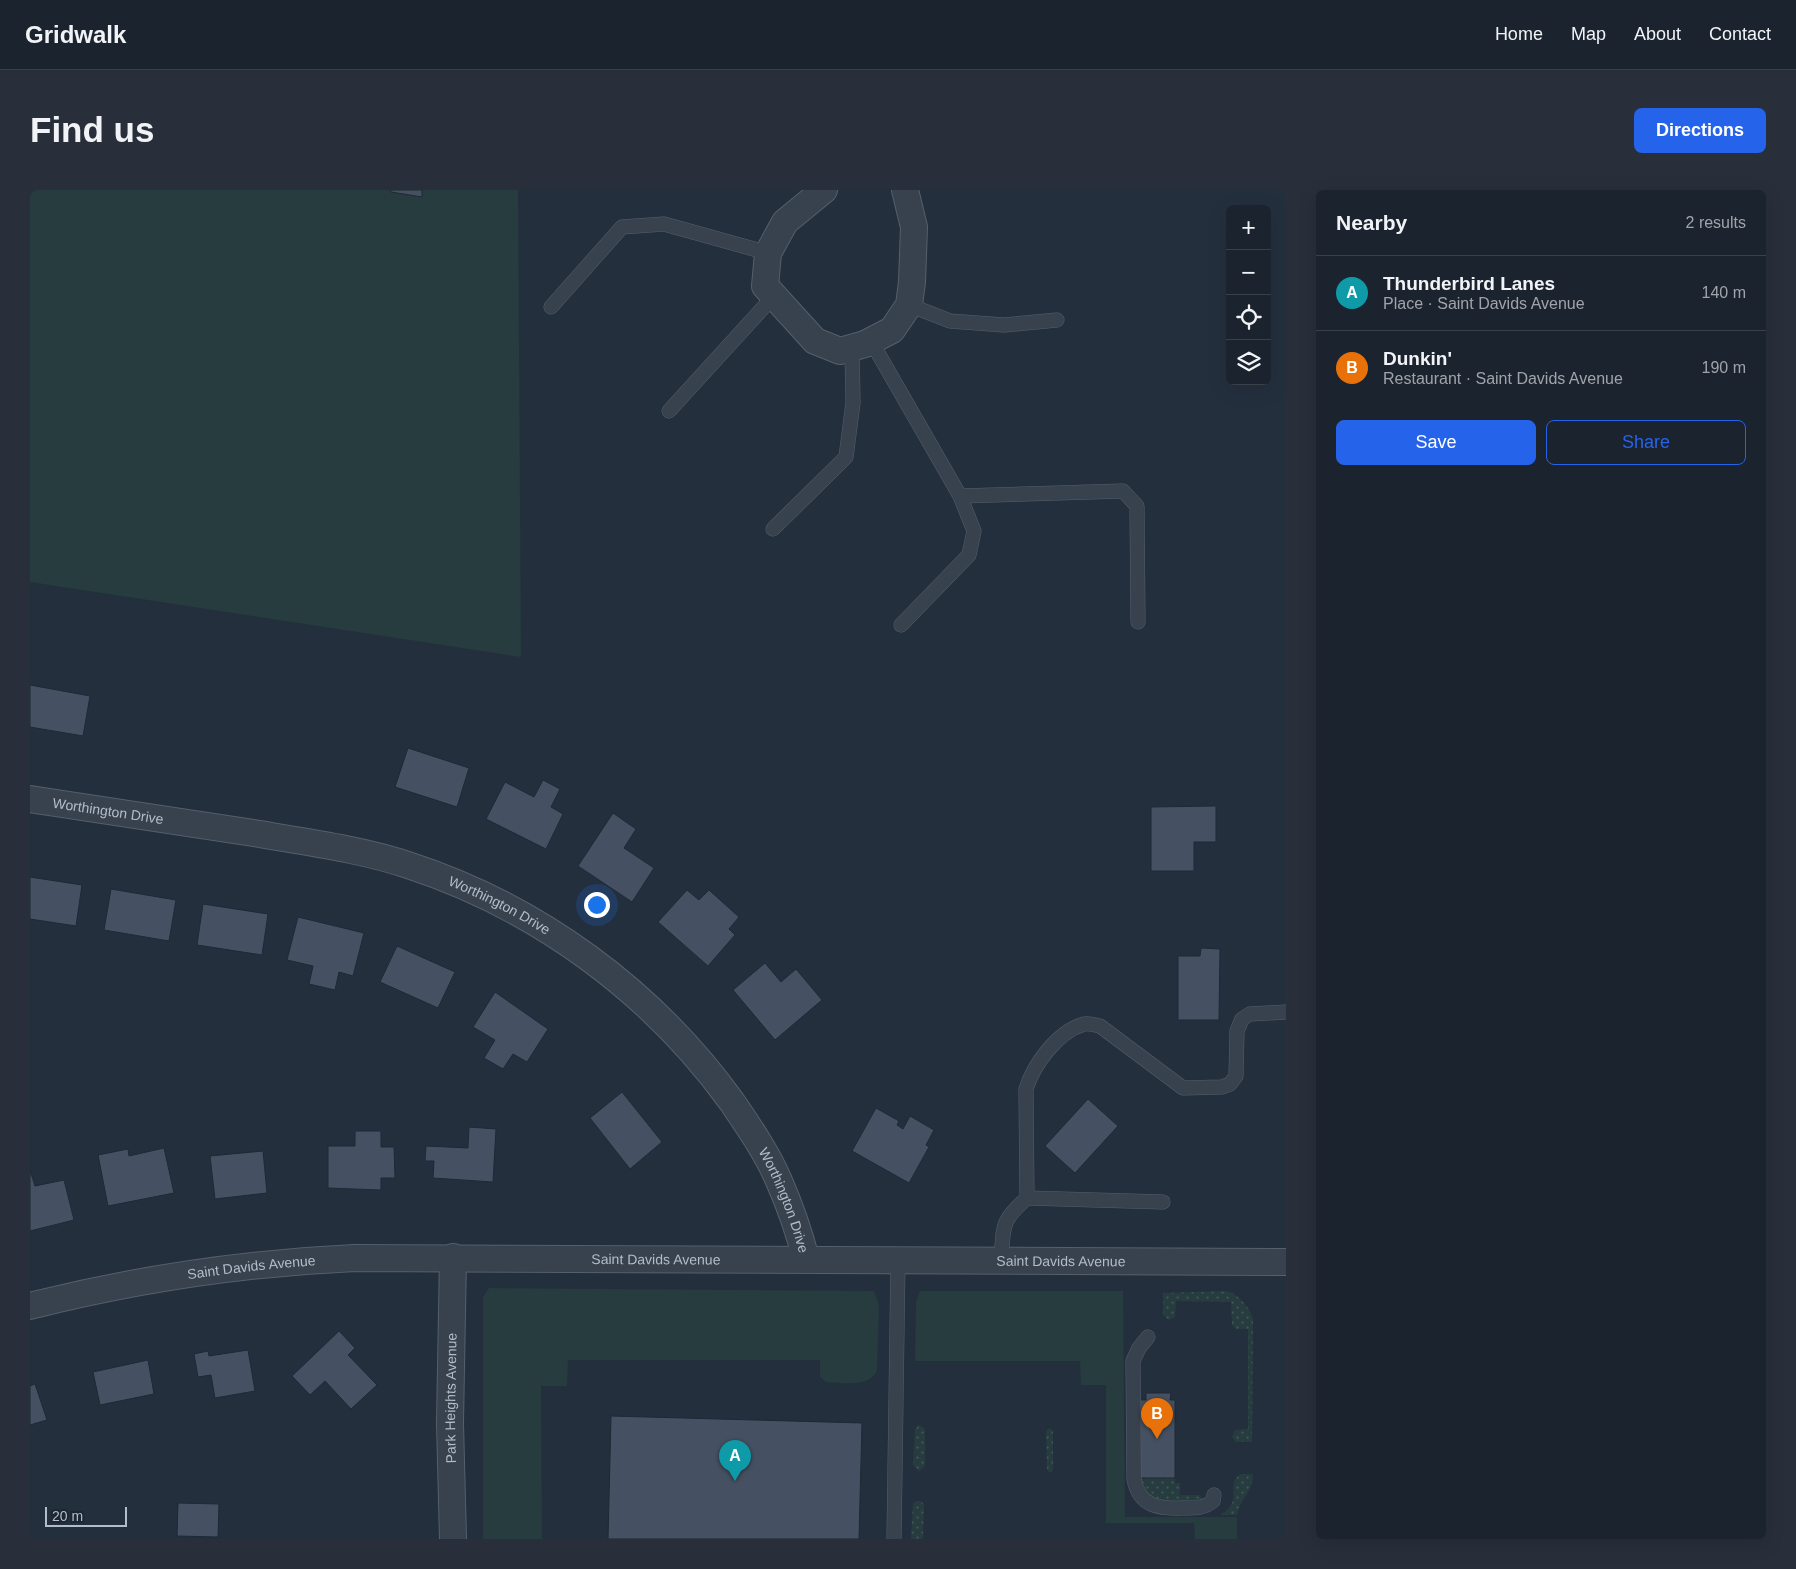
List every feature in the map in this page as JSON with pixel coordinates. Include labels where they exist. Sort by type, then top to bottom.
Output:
[{"type":"street","points":[[817,192],[785,222],[768,253],[765,286],[815,341],[840,351],[892,330],[909,305],[912,282],[914,227],[905,190]]},
{"type":"street","name":"Worthington Drive","points":[[30,799],[240,831],[370,854],[442,877],[480,894],[534,923],[572,946],[627,987],[687,1045],[715,1078],[753,1131],[779,1180],[798,1230],[806,1259]]},
{"type":"street","name":"Park Heights Avenue","points":[[453,1257],[450,1423],[453,1539]]},
{"type":"street","name":"Saint Davids Avenue","points":[[30,1306],[202,1271],[298,1260],[355,1258],[1286,1262]]},
{"type":"lane","points":[[551,307],[622,227],[664,224],[768,253]]},
{"type":"lane","points":[[669,411],[774,296]]},
{"type":"lane","points":[[909,305],[950,320],[1004,325],[1057,320]]},
{"type":"lane","points":[[861,344],[960,496],[974,531],[969,555],[901,625]]},
{"type":"lane","points":[[773,529],[846,456],[861,344]]},
{"type":"lane","points":[[960,496],[1123,491],[1137,506],[1138,622]]},
{"type":"lane","points":[[1027,1198],[1026,1089],[1030,1076],[1041,1059],[1064,1034],[1086,1024],[1100,1026],[1183,1088],[1222,1087],[1230,1084],[1236,1076],[1237,1031],[1242,1019],[1250,1014],[1286,1012]]},
{"type":"lane","points":[[1001,1260],[1004,1226],[1009,1214],[1027,1198],[1163,1202]]},
{"type":"lane","points":[[894,1539],[898,1259]]},
{"type":"lane","points":[[1148,1337],[1139,1348],[1133,1361],[1134,1479],[1136,1488],[1145,1502],[1164,1509],[1201,1508],[1213,1501],[1214,1495]]},
{"type":"green space","points":[[30,190],[518,190],[521,657],[30,582]]},
{"type":"green space","points":[[489,1288],[874,1291],[879,1305],[877,1370],[874,1376],[868,1380],[847,1383],[826,1382],[820,1377],[820,1360],[568,1360],[567,1386],[541,1386],[542,1539],[483,1539],[483,1297]]},
{"type":"green space","points":[[920,1291],[1123,1291],[1125,1517],[1237,1517],[1237,1539],[1195,1539],[1194,1523],[1106,1523],[1106,1385],[1081,1385],[1080,1361],[915,1361],[916,1302]]},
{"type":"green space","points":[[1226,1291],[1242,1301],[1253,1319],[1252,1442],[1236,1442],[1232,1437],[1235,1430],[1248,1429],[1248,1329],[1236,1329],[1232,1325],[1231,1302],[1176,1301],[1175,1317],[1169,1320],[1163,1315],[1163,1293]]},
{"type":"green space","points":[[919,1425],[925,1429],[925,1466],[919,1471],[913,1465],[915,1429]]},
{"type":"green space","points":[[1050,1428],[1053,1431],[1053,1470],[1050,1473],[1047,1470],[1046,1431]]},
{"type":"green space","points":[[1241,1474],[1253,1474],[1251,1487],[1241,1503],[1237,1515],[1221,1515],[1231,1505],[1235,1480]]},
{"type":"green space","points":[[1140,1478],[1175,1478],[1175,1483],[1180,1483],[1180,1495],[1200,1495],[1202,1499],[1200,1501],[1159,1502],[1145,1493]]},
{"type":"green space","points":[[916,1501],[924,1504],[923,1539],[911,1539],[913,1504]]},
{"type":"building","points":[[390,190],[422,190],[422,197],[391,192]]},
{"type":"building","points":[[30,685],[90,696],[83,736],[30,727]]},
{"type":"building","points":[[408,748],[469,768],[457,807],[395,787]]},
{"type":"building","points":[[543,780],[560,789],[551,807],[563,814],[546,849],[486,819],[505,782],[534,797]]},
{"type":"building","points":[[1216,806],[1216,842],[1194,842],[1194,871],[1151,871],[1151,807]]},
{"type":"building","points":[[613,813],[636,829],[624,848],[654,868],[632,902],[578,866]]},
{"type":"building","points":[[30,877],[82,885],[76,926],[30,919]]},
{"type":"building","points":[[111,889],[176,900],[169,941],[104,930]]},
{"type":"building","points":[[687,890],[699,900],[709,890],[739,917],[729,929],[735,935],[708,966],[658,922]]},
{"type":"building","points":[[203,904],[268,914],[262,955],[197,945]]},
{"type":"building","points":[[298,917],[364,933],[353,976],[339,972],[335,990],[309,984],[313,966],[287,960]]},
{"type":"building","points":[[397,946],[455,972],[438,1008],[380,982]]},
{"type":"building","points":[[1201,948],[1220,949],[1219,1020],[1178,1020],[1178,956],[1200,956]]},
{"type":"building","points":[[765,963],[781,982],[796,969],[822,1000],[775,1040],[733,990]]},
{"type":"building","points":[[495,992],[548,1029],[527,1062],[513,1054],[503,1069],[484,1058],[495,1040],[473,1027]]},
{"type":"building","points":[[622,1092],[662,1142],[630,1169],[590,1118]]},
{"type":"building","points":[[1088,1099],[1118,1126],[1075,1173],[1045,1146]]},
{"type":"building","points":[[876,1108],[899,1121],[897,1125],[903,1129],[910,1116],[934,1130],[926,1145],[929,1147],[909,1183],[852,1151]]},
{"type":"building","points":[[469,1127],[496,1129],[493,1182],[433,1178],[434,1161],[425,1161],[426,1146],[468,1148]]},
{"type":"building","points":[[355,1131],[381,1131],[381,1147],[394,1147],[395,1178],[381,1178],[381,1190],[328,1188],[328,1146],[355,1146]]},
{"type":"building","points":[[164,1148],[174,1193],[108,1206],[98,1155],[128,1149],[129,1156]]},
{"type":"building","points":[[263,1151],[267,1193],[215,1199],[210,1156]]},
{"type":"building","points":[[30,1170],[35,1186],[64,1180],[74,1220],[30,1231]]},
{"type":"building","points":[[339,1331],[355,1348],[348,1355],[377,1385],[351,1409],[325,1381],[310,1395],[292,1376]]},
{"type":"building","points":[[248,1350],[255,1391],[215,1398],[211,1375],[198,1377],[194,1354],[208,1351],[209,1356]]},
{"type":"building","points":[[148,1360],[154,1394],[100,1405],[93,1372]]},
{"type":"building","points":[[35,1384],[47,1420],[30,1425],[30,1386]]},
{"type":"building","points":[[1146,1393],[1171,1393],[1170,1400],[1175,1400],[1175,1478],[1140,1478],[1140,1400],[1146,1400]]},
{"type":"building","points":[[611,1416],[862,1423],[859,1539],[608,1539]]},
{"type":"building","points":[[178,1503],[219,1504],[218,1537],[177,1536]]},
{"type":"place","name":"Dunkin'","points":[[1157,1439]]},
{"type":"place","name":"Thunderbird Lanes","points":[[735,1481]]}]
